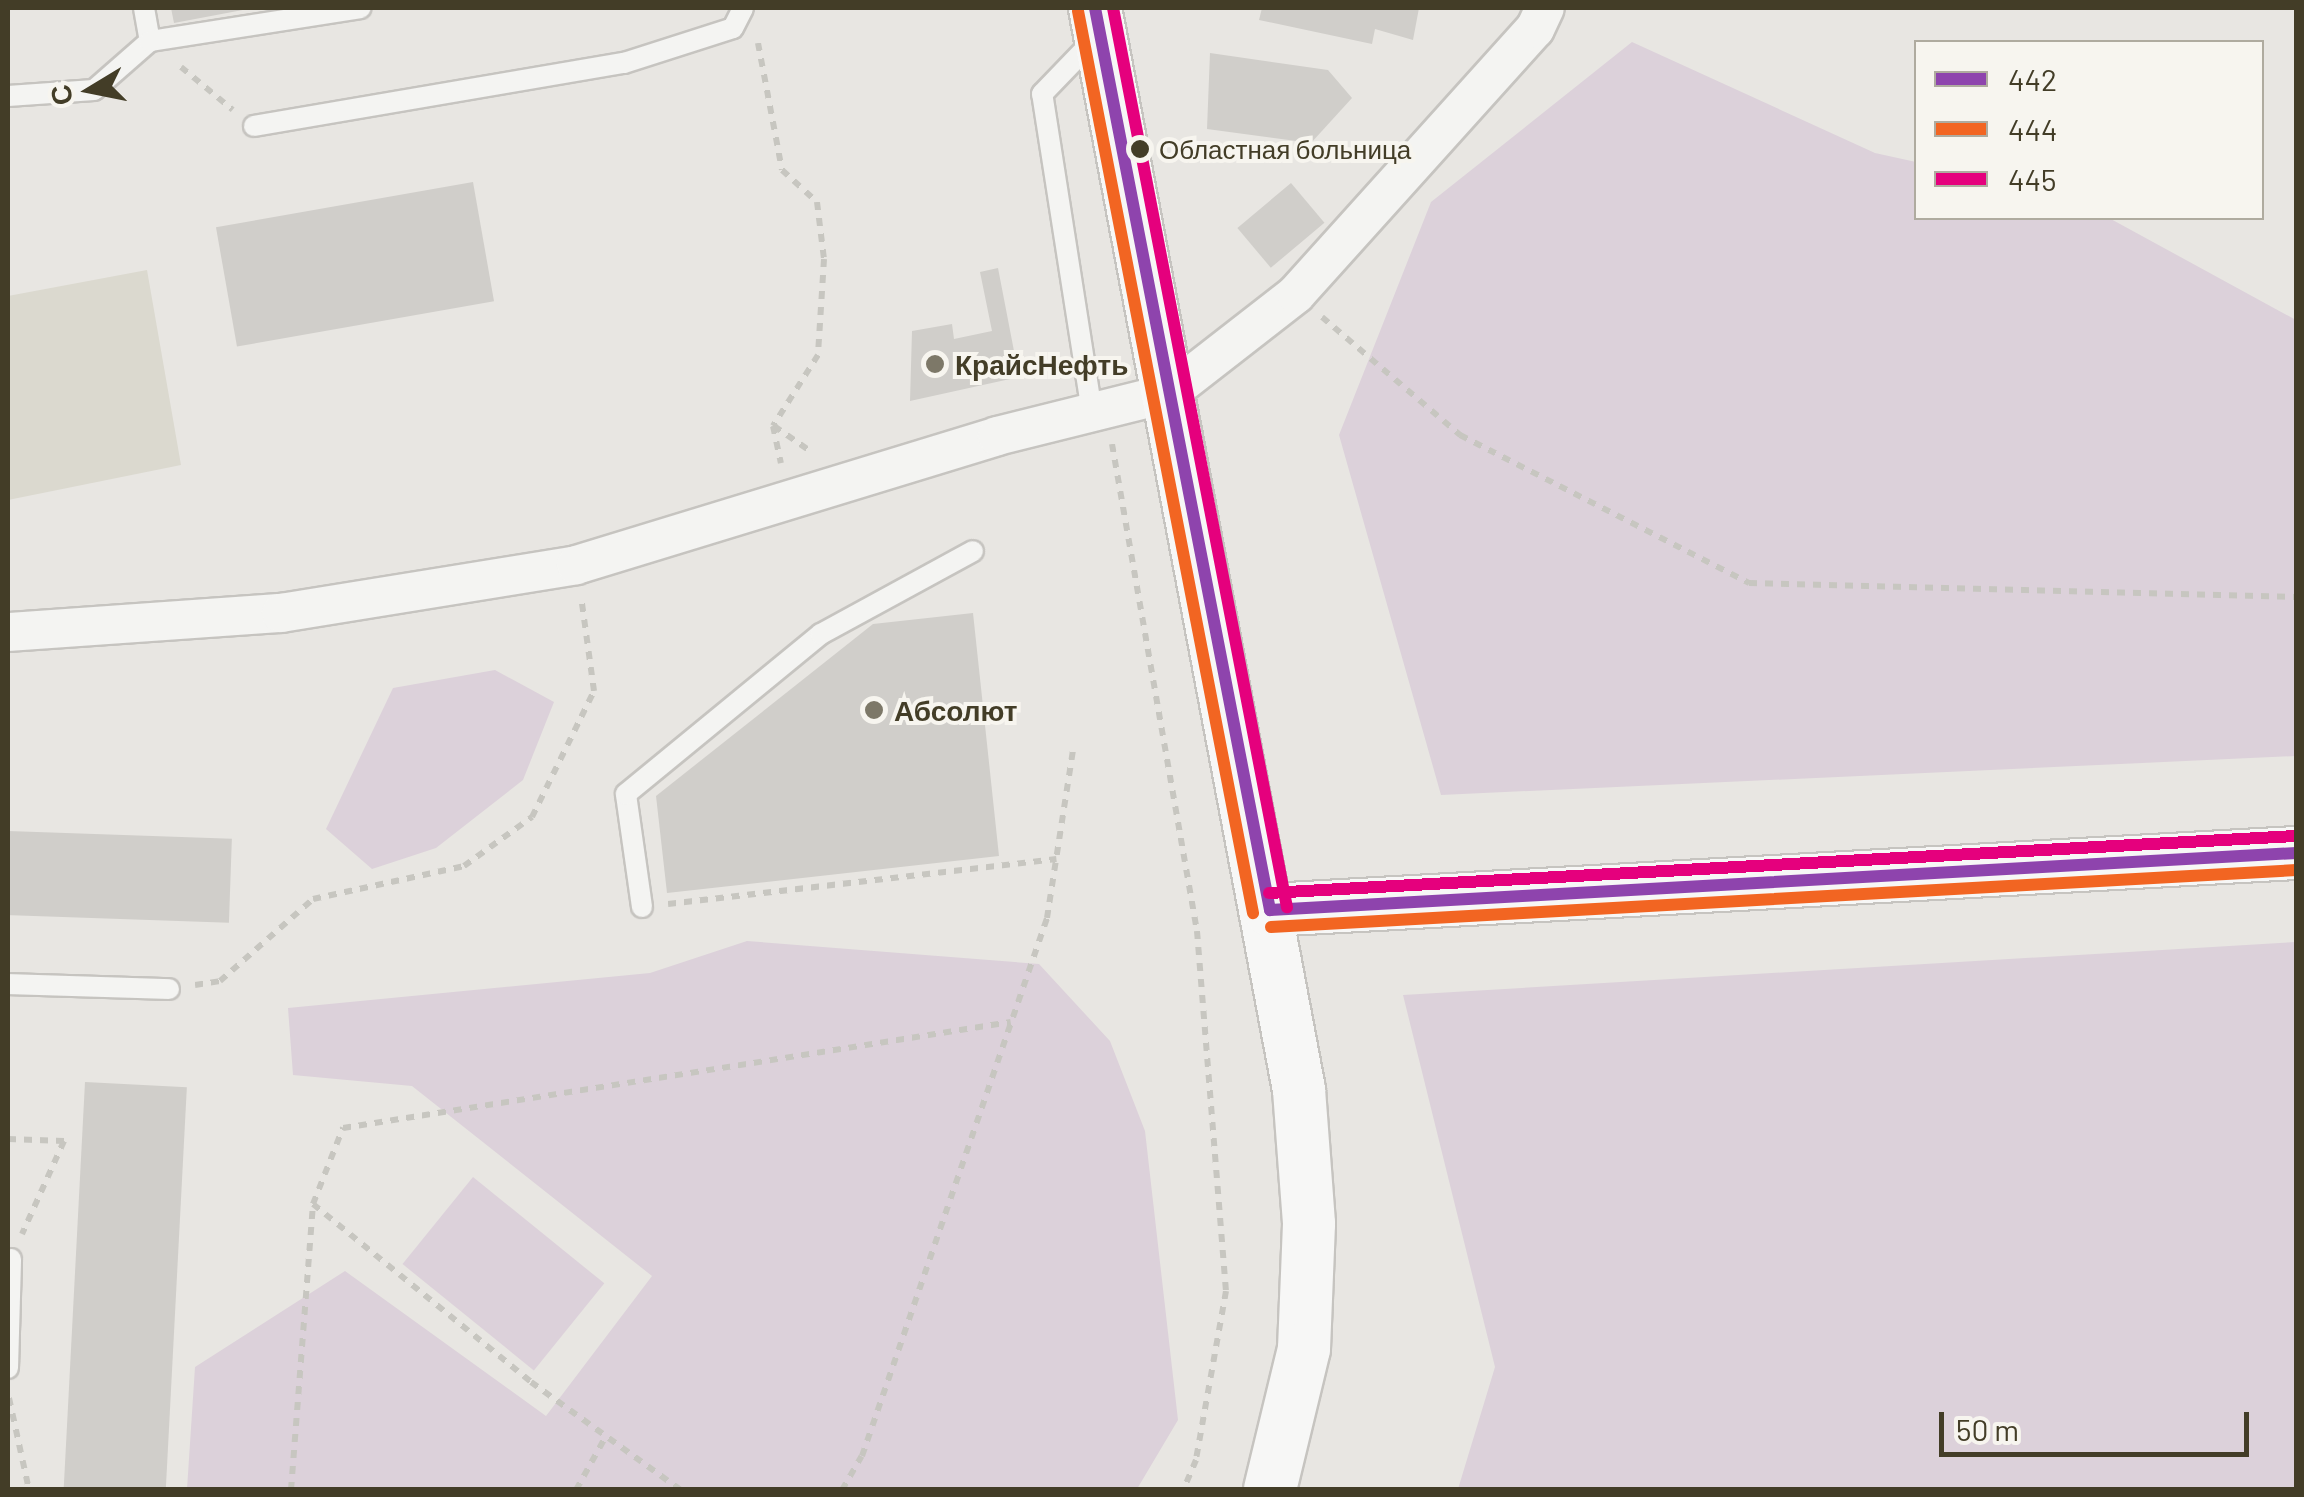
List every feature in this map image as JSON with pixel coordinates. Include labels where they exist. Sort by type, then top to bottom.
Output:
[{"type":"main road","points":[[1097,21],[1270,910],[1299,1090],[1309,1224],[1304,1350],[1270,1490]]},
{"type":"main road","points":[[1270,910],[2296,854]]},
{"type":"street","points":[[8,632],[281,613],[576,565],[799,497],[1101,423],[1170,393],[1296,294],[1534,30],[1545,8]]},
{"type":"lane","points":[[144,8],[150,41]]},
{"type":"lane","points":[[8,96],[94,90],[150,41],[360,8]]},
{"type":"lane","points":[[254,126],[624,63],[733,28],[748,16]]},
{"type":"lane","points":[[1097,21],[1042,94],[1101,423]]},
{"type":"lane","points":[[642,907],[626,794],[821,634],[973,551]]},
{"type":"lane","points":[[8,984],[169,989]]},
{"type":"lane","points":[[8,1368],[12,1258]]},
{"type":"path","points":[[748,16],[782,170],[817,202],[824,259],[818,355],[774,426],[799,497]]},
{"type":"path","points":[[150,41],[254,126]]},
{"type":"path","points":[[1296,294],[1460,435],[1749,582],[2296,597]]},
{"type":"path","points":[[1101,423],[1197,932],[1225,1272],[1196,1460],[1183,1490]]},
{"type":"path","points":[[169,989],[220,982],[313,899],[464,866],[532,817],[594,691],[581,586]]},
{"type":"path","points":[[842,1490],[862,1456],[1047,918],[1073,750]]},
{"type":"path","points":[[642,907],[1056,858]]},
{"type":"path","points":[[291,1490],[313,1204],[343,1128],[1011,1022]]},
{"type":"path","points":[[8,1139],[64,1141],[12,1258]]},
{"type":"path","points":[[313,1204],[606,1436],[681,1490]]},
{"type":"path","points":[[8,1388],[29,1490]]},
{"type":"path","points":[[576,1490],[606,1436]]},
{"type":"shaded area","points":[[1632,42],[1875,153],[1914,162],[1914,220],[2113,220],[2296,320],[2296,756],[1441,795],[1339,435],[1431,202]]},
{"type":"shaded area","points":[[147,270],[181,465],[8,500],[8,296]]},
{"type":"shaded area","points":[[495,670],[554,702],[523,780],[436,848],[372,869],[326,829],[393,688]]},
{"type":"shaded area","points":[[747,941],[1039,964],[1110,1041],[1145,1131],[1178,1420],[1137,1489],[187,1489],[195,1367],[345,1271],[546,1416],[652,1276],[412,1086],[293,1075],[288,1008],[650,973]]},
{"type":"shaded area","points":[[2296,942],[2296,1489],[1458,1489],[1495,1367],[1403,995]]},
{"type":"shaded area","points":[[473,1177],[604,1283],[534,1370],[403,1264]]},
{"type":"building","points":[[171,8],[247,8],[248,9],[174,23]]},
{"type":"building","points":[[1262,8],[1419,8],[1413,40],[1375,29],[1372,44],[1259,20]]},
{"type":"building","points":[[1210,53],[1328,70],[1352,98],[1311,143],[1207,129]]},
{"type":"building","points":[[473,182],[494,301],[237,346],[216,227]]},
{"type":"building","points":[[1291,183],[1324,223],[1271,268],[1237,228]]},
{"type":"building","points":[[998,268],[1019,377],[910,401],[912,331],[952,324],[954,339],[992,331],[980,272]]},
{"type":"building","name":"Абсолют","points":[[973,613],[999,856],[667,893],[656,796],[873,624]]},
{"type":"building","points":[[8,831],[232,839],[229,923],[8,915]]},
{"type":"building","points":[[85,1082],[187,1087],[166,1490],[64,1489]]},
{"type":"transit line","name":"442","points":[[1095,8],[1270,910]]},
{"type":"transit line","name":"445","points":[[1113,8],[1287,907]]},
{"type":"transit line","name":"444","points":[[1078,11],[1253,913]]},
{"type":"transit line","name":"445","points":[[1269,893],[2295,836]]},
{"type":"transit line","name":"442","points":[[1270,910],[2296,853]]},
{"type":"transit line","name":"444","points":[[1271,927],[2296,870]]},
{"type":"place","name":"Областная больница","points":[[1140,149]]},
{"type":"place","name":"КрайсНефть","points":[[935,364]]},
{"type":"place","name":"Абсолют","points":[[874,710]]}]
